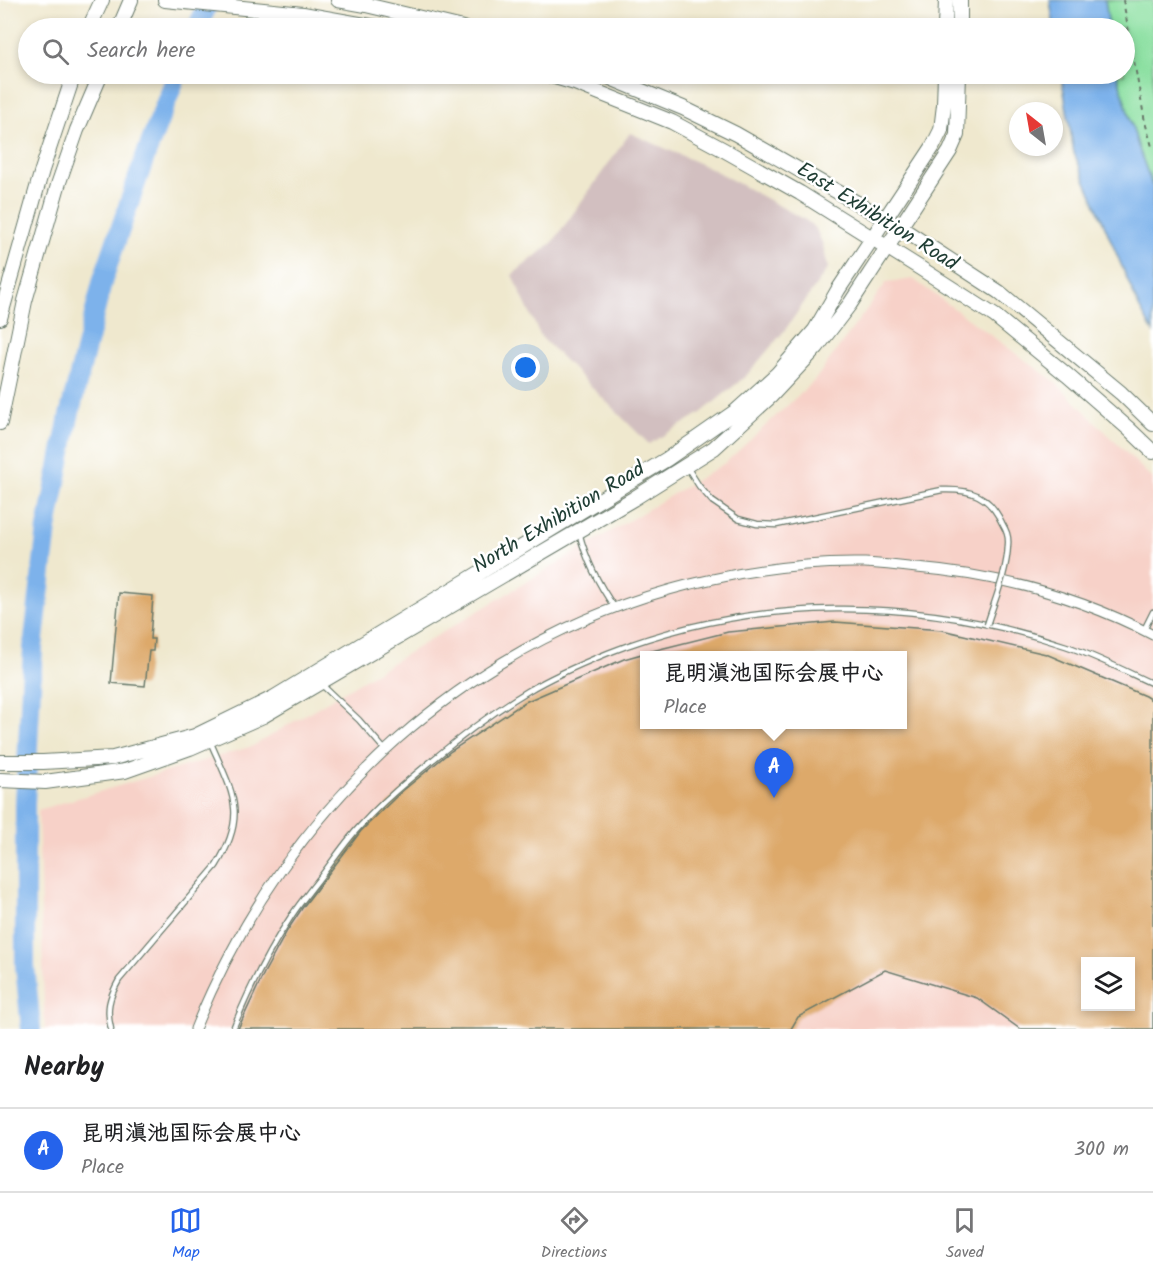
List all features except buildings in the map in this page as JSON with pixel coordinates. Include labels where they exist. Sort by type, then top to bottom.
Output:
[{"type":"street","points":[[94,18],[102,0]]},
{"type":"street","points":[[123,18],[131,0]]},
{"type":"street","points":[[165,0],[321,18]]},
{"type":"street","points":[[338,0],[418,18]]},
{"type":"street","points":[[945,18],[946,0]]},
{"type":"street","points":[[960,0],[960,18]]},
{"type":"street","points":[[0,318],[42,170],[71,84]]},
{"type":"street","points":[[0,423],[25,301],[76,130],[96,84]]},
{"type":"street","name":"East Exhibition Road","points":[[577,84],[672,122],[724,150],[800,193],[995,316],[1067,375],[1153,452]]},
{"type":"street","name":"East Exhibition Road","points":[[625,84],[683,108],[736,134],[901,228],[999,292],[1121,393],[1153,424]]},
{"type":"street","name":"North Exhibition Road","points":[[5,762],[113,758],[195,736],[264,702],[667,459],[736,411],[777,374],[815,330],[838,290],[932,148],[941,130],[945,84]]},
{"type":"street","name":"North Exhibition Road","points":[[5,781],[45,782],[125,771],[190,748],[263,716],[579,531],[714,448],[771,396],[817,347],[850,304],[950,151],[957,135],[959,84]]},
{"type":"street","points":[[195,1029],[230,952],[272,882],[328,809],[360,774],[434,708],[486,671],[542,639],[572,625],[664,591],[728,576],[802,566],[867,564],[941,570],[1021,585],[1096,609],[1149,632]]},
{"type":"lane","points":[[686,466],[712,501],[738,519],[757,524],[776,525],[942,490],[959,489],[978,495],[999,515],[1009,543],[1006,562],[987,625]]},
{"type":"lane","points":[[579,531],[591,570],[615,608]]},
{"type":"lane","points":[[233,1029],[246,996],[292,914],[362,824],[400,787],[482,721],[530,690],[581,664],[634,643],[736,617],[851,608],[898,610],[1011,630],[1068,647],[1153,684]]},
{"type":"lane","points":[[1149,632],[1153,612]]},
{"type":"lane","points":[[320,683],[359,720],[385,750]]},
{"type":"lane","points":[[111,1029],[108,1017],[110,998],[118,980],[216,866],[226,850],[235,822],[235,802],[209,740]]},
{"type":"path","points":[[1123,0],[1126,18]]},
{"type":"path","points":[[1135,67],[1145,122],[1153,150]]},
{"type":"shaded area","points":[[630,133],[710,168],[807,221],[816,229],[823,245],[828,268],[785,330],[746,376],[701,413],[649,444],[541,337],[512,275],[553,242]]},
{"type":"shaded area","points":[[913,279],[1054,381],[1153,479],[1153,1029],[45,1029],[38,810],[253,746],[725,463],[814,381],[886,283]]},
{"type":"green space","points":[[1105,0],[1153,0],[1153,188],[1120,84],[1135,84],[1135,18],[1108,18]]},
{"type":"water","points":[[1050,0],[1105,0],[1108,18],[1053,18]]},
{"type":"water","points":[[1063,84],[1120,84],[1153,188],[1153,332],[1139,307],[1074,153]]},
{"type":"waterway","points":[[202,18],[210,0]]},
{"type":"waterway","points":[[31,1029],[25,966],[25,803],[33,648],[47,528],[69,416],[103,279],[173,84]]},
{"type":"place","name":"昆明滇池国际会展中心","points":[[774,798]]}]
